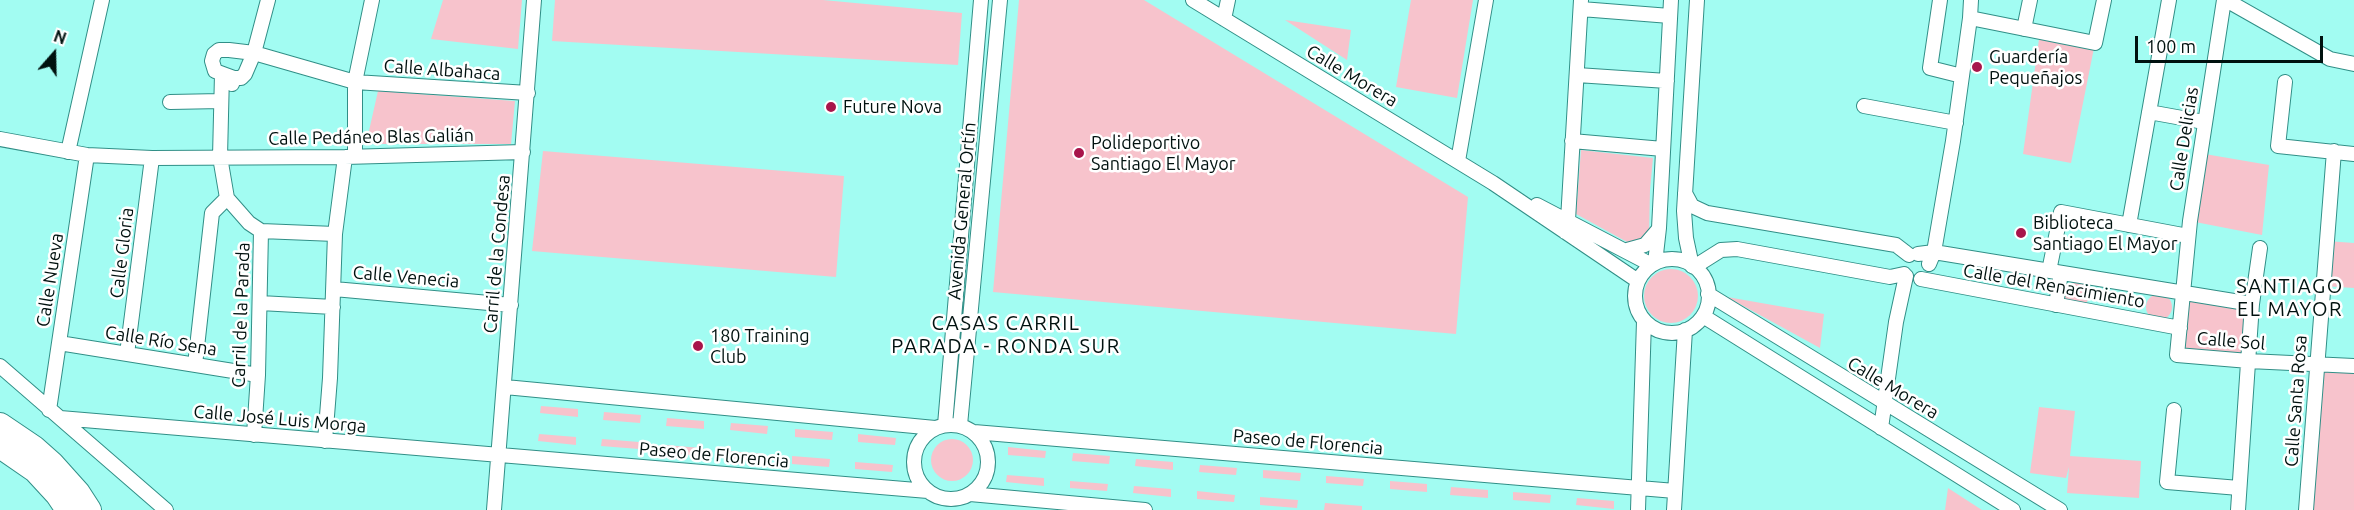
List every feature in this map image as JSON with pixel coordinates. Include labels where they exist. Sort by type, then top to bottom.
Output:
[{"type":"highway","points":[[0,425],[34,448],[52,464],[78,493],[89,510]]},
{"type":"highway","points":[[0,446],[35,470],[58,495],[68,510]]},
{"type":"street","points":[[68,152],[102,0]]},
{"type":"street","points":[[268,0],[254,53],[245,74],[241,78],[228,76],[221,101],[220,157],[227,198],[249,224],[261,231],[336,234]]},
{"type":"street","points":[[325,441],[336,234],[350,156],[355,82],[372,0]]},
{"type":"street","name":"Carril de la Condesa","points":[[494,510],[534,0]]},
{"type":"street","name":"Avenida General Ortín","points":[[940,426],[981,0]]},
{"type":"street","name":"Avenida General Ortín","points":[[960,425],[1000,0]]},
{"type":"street","name":"Calle Morera","points":[[1193,0],[1567,226],[1638,281]]},
{"type":"street","points":[[1224,19],[1228,0]]},
{"type":"street","points":[[1458,161],[1486,0]]},
{"type":"street","points":[[1654,264],[1659,228],[1671,0]]},
{"type":"street","points":[[1693,266],[1678,260],[1662,260],[1644,272],[1638,281],[1635,295],[1637,309],[1644,321],[1653,328],[1674,333],[1685,330],[1703,316],[1707,306],[1706,284],[1693,266],[1686,238],[1685,193],[1697,0]]},
{"type":"street","points":[[1940,0],[1930,68],[1962,76]]},
{"type":"street","points":[[1693,266],[1721,250],[1737,249],[1890,277],[1905,275],[1911,279],[1921,279],[1928,273],[1956,123],[1971,18],[1971,0]]},
{"type":"street","points":[[2024,29],[2030,0]]},
{"type":"street","points":[[1971,18],[2095,43],[2104,0]]},
{"type":"street","points":[[2129,225],[2169,0]]},
{"type":"street","points":[[2225,0],[2330,59],[2354,64]]},
{"type":"street","name":"Calle Delicias","points":[[2177,355],[2188,236],[2204,122],[2225,0]]},
{"type":"street","points":[[1567,226],[1581,5],[1670,16]]},
{"type":"street","name":"Calle Albahaca","points":[[228,76],[213,68],[214,54],[219,51],[254,53],[355,82],[528,93]]},
{"type":"street","points":[[1577,75],[1667,81]]},
{"type":"street","points":[[2285,82],[2278,146],[2354,154]]},
{"type":"street","points":[[170,102],[221,101]]},
{"type":"street","points":[[1864,106],[1956,123]]},
{"type":"street","points":[[2149,112],[2204,122]]},
{"type":"street","points":[[1665,122],[1689,123]]},
{"type":"street","points":[[0,138],[87,155],[152,158],[220,157]]},
{"type":"street","points":[[1572,141],[1663,149]]},
{"type":"street","name":"Calle Santa Rosa","points":[[2306,510],[2334,151]]},
{"type":"street","name":"Calle Pedáneo Blas Galián","points":[[220,157],[523,152]]},
{"type":"street","name":"Calle Nueva","points":[[54,414],[59,343],[87,155]]},
{"type":"street","name":"Calle Gloria","points":[[127,354],[152,158]]},
{"type":"street","points":[[1685,193],[1692,206],[1707,213],[1896,245],[1914,254],[1903,263],[1905,275],[1881,428]]},
{"type":"street","points":[[195,365],[212,213],[227,198]]},
{"type":"street","points":[[2056,305],[2055,272],[2061,212],[2188,236]]},
{"type":"street","name":"Calle Morera","points":[[1567,226],[1627,250],[1654,264]]},
{"type":"street","points":[[1627,250],[1640,248],[1650,242],[1659,228]]},
{"type":"street","name":"Carril de la Parada","points":[[254,435],[258,375],[261,231]]},
{"type":"street","points":[[2238,510],[2248,361],[2260,248]]},
{"type":"street","name":"Calle del Renacimiento","points":[[1914,254],[1931,258],[2055,272],[2253,304]]},
{"type":"street","name":"Calle del Renacimiento","points":[[1921,279],[2180,328]]},
{"type":"street","name":"Calle Venecia","points":[[334,289],[511,305]]},
{"type":"street","name":"Calle Morera","points":[[1708,294],[2060,510]]},
{"type":"street","points":[[260,303],[333,307]]},
{"type":"street","points":[[1703,316],[2013,510]]},
{"type":"street","points":[[1638,510],[1644,321]]},
{"type":"street","points":[[1674,510],[1685,330]]},
{"type":"street","name":"Calle Río Sena","points":[[59,343],[258,375]]},
{"type":"street","name":"Calle Sol","points":[[2177,355],[2354,366]]},
{"type":"street","points":[[0,366],[166,510]]},
{"type":"street","points":[[505,387],[940,426],[960,425],[974,432],[984,445],[989,460],[982,483],[955,505],[934,499],[917,478],[914,470],[914,453],[922,438],[940,426]]},
{"type":"street","points":[[2174,410],[2167,482],[2239,488]]},
{"type":"street","name":"Calle José Luis Morga","points":[[54,414],[254,435],[497,455]]},
{"type":"street","name":"Paseo de Florencia","points":[[974,432],[1675,491]]},
{"type":"street","name":"Paseo de Florencia","points":[[497,455],[934,499]]},
{"type":"street","points":[[970,494],[1145,510]]},
{"type":"shaded area","points":[[443,0],[522,0],[518,49],[431,39]]},
{"type":"shaded area","points":[[555,0],[823,0],[962,13],[958,65],[552,41]]},
{"type":"shaded area","points":[[1019,0],[1144,0],[1468,197],[1456,334],[993,292]]},
{"type":"shaded area","points":[[1411,0],[1473,0],[1457,98],[1396,87]]},
{"type":"shaded area","points":[[1285,20],[1351,30],[1347,60]]},
{"type":"shaded area","points":[[2040,32],[2095,43],[2071,163],[2023,154]]},
{"type":"shaded area","points":[[378,91],[515,101],[511,144],[366,144]]},
{"type":"shaded area","points":[[1581,150],[1653,158],[1649,236],[1629,243],[1576,214]]},
{"type":"shaded area","points":[[543,151],[844,176],[836,277],[532,251]]},
{"type":"shaded area","points":[[2199,153],[2269,165],[2262,235],[2190,221]]},
{"type":"shaded area","points":[[2327,241],[2354,243],[2354,288],[2323,286]]},
{"type":"shaded area","points":[[1671,269],[1681,271],[1690,277],[1696,286],[1698,296],[1696,306],[1690,315],[1681,321],[1671,323],[1661,321],[1652,315],[1646,306],[1644,296],[1646,286],[1652,277],[1661,271]]},
{"type":"shaded area","points":[[2076,282],[2085,286],[2089,295],[2085,304],[2076,308],[2067,304],[2063,295],[2067,286]]},
{"type":"shaded area","points":[[2159,294],[2168,298],[2172,307],[2168,316],[2159,320],[2150,316],[2146,307],[2150,298]]},
{"type":"shaded area","points":[[2182,294],[2252,304],[2249,361],[2177,355]]},
{"type":"shaded area","points":[[1727,297],[1824,314],[1820,348]]},
{"type":"shaded area","points":[[2317,365],[2354,366],[2354,510],[2306,510]]},
{"type":"shaded area","points":[[541,406],[578,409],[578,417],[540,413]]},
{"type":"shaded area","points":[[2039,407],[2075,411],[2070,456],[2141,461],[2139,498],[2067,493],[2069,467],[2066,478],[2030,473]]},
{"type":"shaded area","points":[[604,412],[641,415],[640,423],[603,420]]},
{"type":"shaded area","points":[[667,418],[704,421],[704,429],[666,426]]},
{"type":"shaded area","points":[[731,423],[768,426],[767,434],[730,430]]},
{"type":"shaded area","points":[[795,429],[833,432],[832,440],[795,437]]},
{"type":"shaded area","points":[[539,434],[576,437],[576,445],[538,441]]},
{"type":"shaded area","points":[[858,434],[896,438],[895,445],[858,442]]},
{"type":"shaded area","points":[[602,439],[639,442],[639,449],[601,446]]},
{"type":"shaded area","points":[[952,439],[967,445],[973,460],[967,475],[952,481],[937,475],[931,460],[937,445]]},
{"type":"shaded area","points":[[665,445],[702,448],[702,456],[664,453]]},
{"type":"shaded area","points":[[1008,447],[1046,451],[1045,458],[1008,455]]},
{"type":"shaded area","points":[[727,451],[764,454],[764,461],[726,458]]},
{"type":"shaded area","points":[[1073,453],[1110,456],[1109,464],[1072,461]]},
{"type":"shaded area","points":[[792,456],[830,459],[829,467],[792,464]]},
{"type":"shaded area","points":[[1136,459],[1173,462],[1173,470],[1135,466]]},
{"type":"shaded area","points":[[855,462],[893,465],[892,472],[855,469]]},
{"type":"shaded area","points":[[1200,465],[1237,468],[1236,475],[1199,472]]},
{"type":"shaded area","points":[[1263,470],[1301,473],[1300,481],[1263,478]]},
{"type":"shaded area","points":[[1007,475],[1044,478],[1044,486],[1006,482]]},
{"type":"shaded area","points":[[1326,476],[1364,479],[1363,486],[1326,483]]},
{"type":"shaded area","points":[[1070,481],[1108,484],[1107,491],[1070,488]]},
{"type":"shaded area","points":[[1390,481],[1427,484],[1427,492],[1390,489]]},
{"type":"shaded area","points":[[1134,486],[1171,489],[1171,497],[1133,493]]},
{"type":"shaded area","points":[[1451,487],[1488,490],[1488,498],[1450,495]]},
{"type":"shaded area","points":[[1948,488],[1982,510],[1945,510]]},
{"type":"shaded area","points":[[1197,491],[1235,495],[1234,502],[1197,499]]},
{"type":"shaded area","points":[[1513,492],[1551,495],[1550,503],[1513,500]]},
{"type":"shaded area","points":[[1260,497],[1298,500],[1297,508],[1260,505]]},
{"type":"shaded area","points":[[1577,498],[1614,501],[1614,509],[1576,505]]},
{"type":"shaded area","points":[[1325,503],[1362,506],[1362,510],[1324,510]]},
{"type":"place","name":"Guardería Pequeñajos","points":[[1977,67]]},
{"type":"place","name":"Future Nova","points":[[831,107]]},
{"type":"place","name":"Polideportivo Santiago El Mayor","points":[[1079,153]]},
{"type":"place","name":"Biblioteca Santiago El Mayor","points":[[2021,233]]},
{"type":"place","name":"180 Training Club","points":[[698,346]]},
{"type":"district","name":"SANTIAGO EL MAYOR","points":[[2290,298]]},
{"type":"district","name":"CASAS CARRIL PARADA - RONDA SUR","points":[[1006,334]]}]
